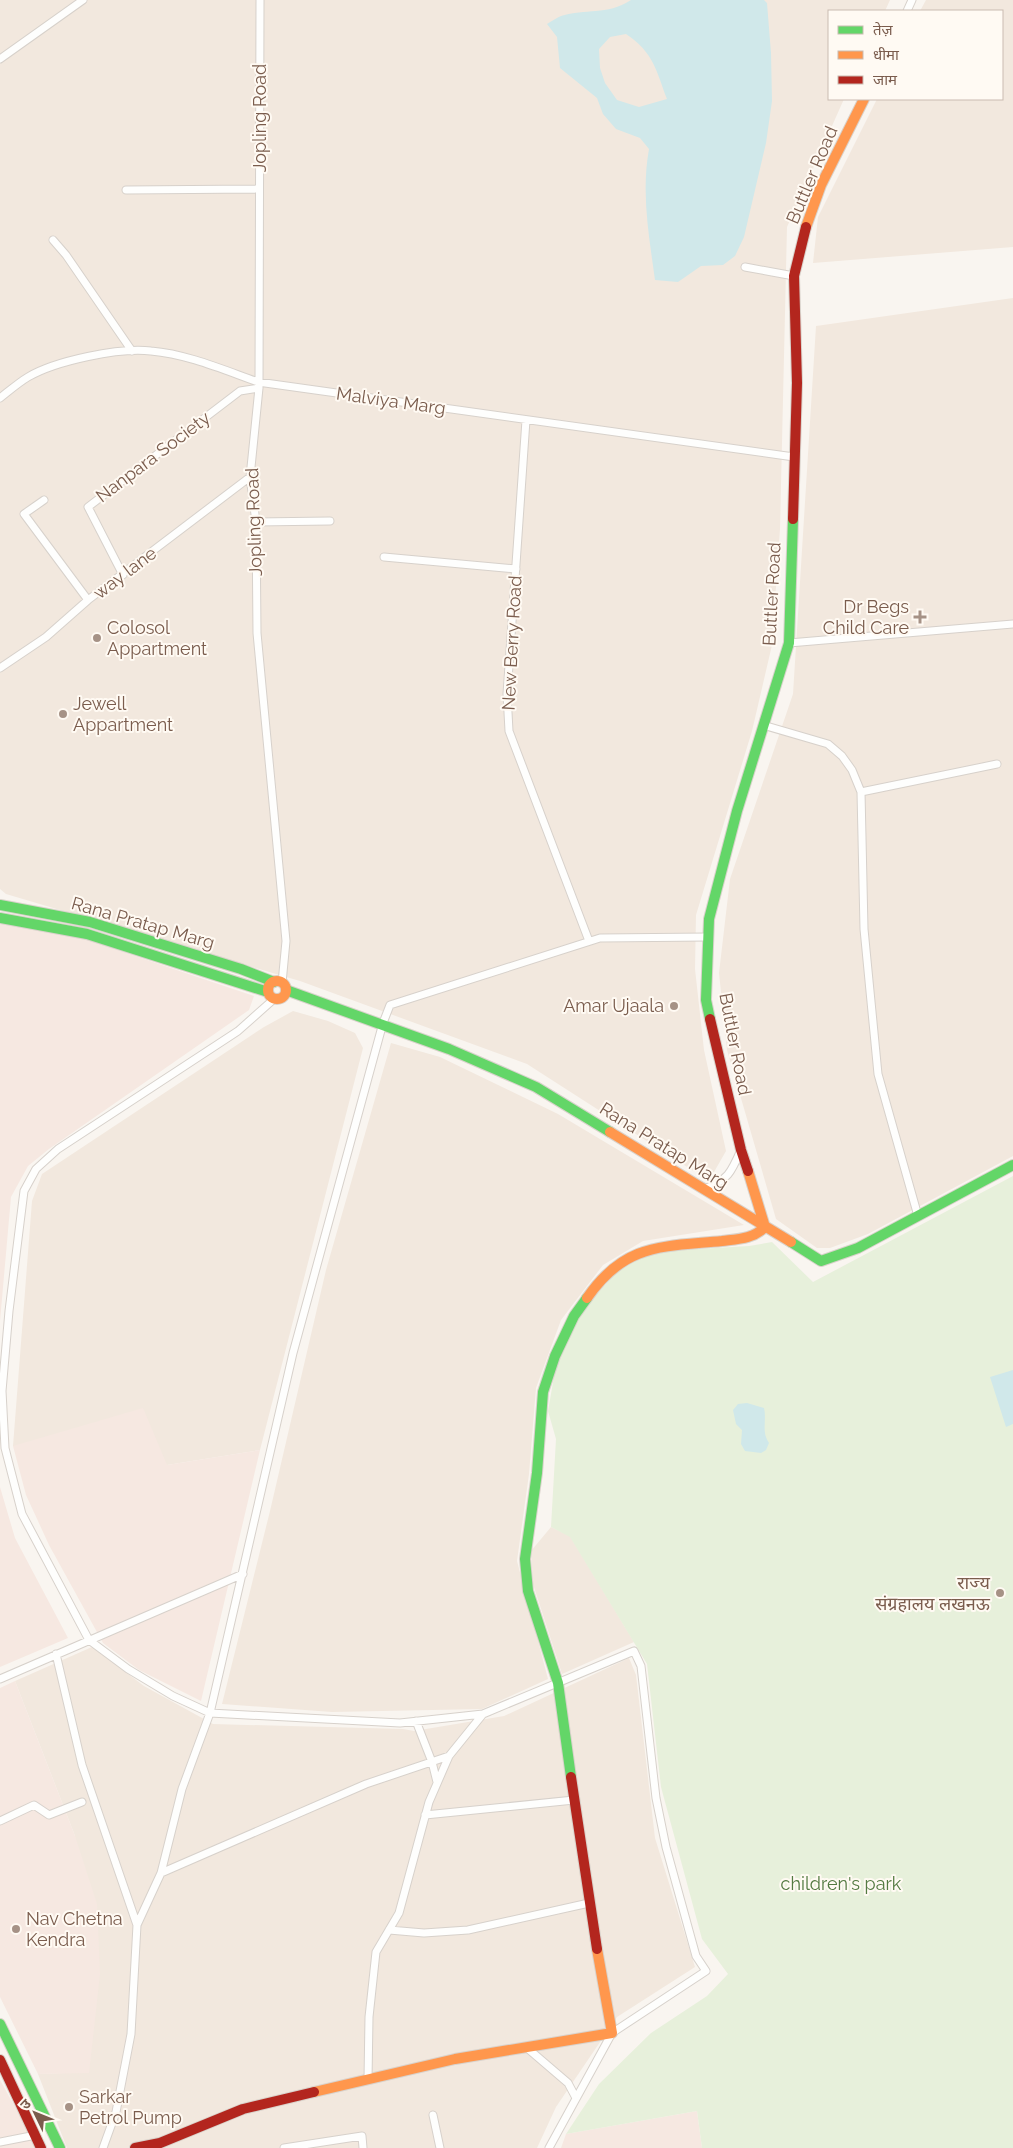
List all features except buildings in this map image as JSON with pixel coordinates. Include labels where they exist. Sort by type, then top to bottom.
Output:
[{"type":"street","points":[[0,59],[83,0]]},
{"type":"street","name":"Jopling Road","points":[[260,0],[259,385],[250,477],[256,522],[257,633],[286,941],[280,985]]},
{"type":"street","name":"Buttler Road","points":[[765,1227],[741,1150],[706,1000],[709,919],[730,835],[789,643],[797,383],[794,276],[802,240],[821,185],[864,100]]},
{"type":"street","points":[[126,190],[260,189]]},
{"type":"street","points":[[53,240],[66,255],[132,352]]},
{"type":"street","points":[[745,267],[794,276]]},
{"type":"street","name":"Malviya Marg","points":[[0,398],[29,376],[66,362],[109,353],[151,350],[199,362],[259,385],[794,457]]},
{"type":"street","name":"Nanpara Society","points":[[123,575],[88,507],[240,391],[259,385]]},
{"type":"street","name":"New Berry Road","points":[[526,420],[507,694],[509,731],[589,941]]},
{"type":"street","name":"way lane","points":[[0,668],[46,637],[88,600],[250,477]]},
{"type":"street","points":[[44,500],[24,514],[88,600]]},
{"type":"street","points":[[256,522],[330,521]]},
{"type":"street","points":[[384,557],[516,570]]},
{"type":"street","points":[[789,643],[1013,624]]},
{"type":"street","points":[[763,725],[828,744],[842,756],[852,770],[861,792],[864,929],[878,1074],[918,1216]]},
{"type":"street","points":[[861,792],[997,764]]},
{"type":"street","name":"Rana Pratap Marg","points":[[0,905],[90,922],[241,969],[449,1049],[536,1087],[820,1260],[858,1248],[1013,1165]]},
{"type":"street","name":"Rana Pratap Marg","points":[[0,918],[87,934],[271,995]]},
{"type":"street","points":[[103,2148],[116,2112],[131,2034],[137,1925],[161,1873],[182,1789],[210,1713],[293,1353],[383,1023],[390,1005],[600,938],[708,937]]},
{"type":"street","points":[[135,2148],[160,2143],[243,2109],[455,2059],[612,2032],[706,1971],[696,1956],[666,1847],[656,1798],[641,1666],[634,1651],[483,1714],[400,1723],[210,1713],[165,1692],[128,1669],[89,1640],[22,1514],[4,1448],[2,1391],[9,1311],[24,1190],[36,1169],[58,1149],[238,1031],[271,995],[270,984],[280,985],[282,998],[271,995]]},
{"type":"street","points":[[704,1189],[721,1182],[731,1172],[741,1150]]},
{"type":"street","points":[[549,2148],[612,2032],[589,1903],[558,1683],[528,1591],[525,1559],[537,1473],[543,1392],[555,1356],[574,1316],[594,1286],[625,1259],[647,1249],[741,1239],[758,1234],[765,1227]]},
{"type":"street","points":[[0,1679],[243,1574]]},
{"type":"street","points":[[56,1654],[82,1765],[137,1925]]},
{"type":"street","points":[[368,2080],[369,2017],[376,1952],[399,1912],[425,1815],[448,1756],[483,1714]]},
{"type":"street","points":[[416,1721],[432,1762],[437,1782]]},
{"type":"street","points":[[161,1873],[366,1784],[448,1756]]},
{"type":"street","points":[[425,1815],[574,1800]]},
{"type":"street","points":[[0,1821],[34,1805],[49,1815],[82,1802]]},
{"type":"street","points":[[389,1930],[424,1932],[468,1930],[589,1903]]},
{"type":"street","points":[[0,2024],[60,2148]]},
{"type":"street","points":[[526,2047],[568,2084],[576,2098]]},
{"type":"street","points":[[0,2060],[37,2135],[41,2148]]},
{"type":"street","points":[[433,2114],[440,2148]]},
{"type":"street","points":[[0,2142],[37,2135]]},
{"type":"street","points":[[284,2148],[362,2136],[363,2148]]},
{"type":"shaded area","points":[[0,0],[890,0],[885,10],[828,10],[828,100],[844,100],[787,227],[780,529],[772,645],[752,731],[696,915],[695,969],[704,1050],[726,1151],[714,1172],[695,1172],[527,1064],[300,981],[6,894],[0,889]]},
{"type":"shaded area","points":[[926,0],[1013,0],[1013,247],[813,263],[818,217],[876,100],[1003,100],[1003,10],[921,10]]},
{"type":"shaded area","points":[[1013,298],[1013,1156],[868,1234],[830,1248],[817,1248],[776,1219],[727,1050],[719,973],[730,879],[793,694],[816,326]]},
{"type":"shaded area","points":[[0,923],[64,932],[254,996],[249,1010],[49,1149],[28,1166],[11,1197],[0,1321]]},
{"type":"shaded area","points":[[293,1011],[328,1021],[355,1033],[363,1048],[260,1450],[167,1465],[13,1446],[32,1201],[42,1174],[264,1027]]},
{"type":"shaded area","points":[[391,1043],[440,1057],[558,1114],[744,1225],[643,1241],[603,1265],[561,1320],[536,1388],[529,1474],[517,1561],[548,1679],[482,1709],[332,1712],[222,1704],[270,1511],[326,1270]]},
{"type":"shaded area","points":[[143,1408],[167,1465],[260,1450],[201,1701],[139,1670],[103,1643],[49,1545],[26,1495],[13,1446]]},
{"type":"shaded area","points":[[0,1487],[15,1538],[68,1638],[0,1667]]},
{"type":"shaded area","points":[[551,1527],[570,1536],[634,1642],[562,1674],[533,1584],[531,1551]]},
{"type":"shaded area","points":[[92,1647],[144,1686],[213,1724],[403,1729],[414,1731],[504,1716],[629,1658],[636,1675],[655,1838],[695,1967],[617,2017],[556,2107],[537,2148],[67,2148],[38,2074],[89,2072],[75,1836],[15,1681]]},
{"type":"shaded area","points":[[15,1681],[75,1836],[97,1904],[100,1974],[89,2073],[38,2074],[0,1997],[0,1688]]},
{"type":"shaded area","points":[[0,2080],[38,2148],[0,2148]]},
{"type":"shaded area","points":[[697,2111],[702,2148],[561,2148],[566,2134]]},
{"type":"green space","name":"children's park","points":[[1013,1176],[1013,2148],[702,2148],[697,2111],[566,2134],[599,2084],[651,2033],[707,1996],[728,1974],[702,1939],[661,1787],[647,1664],[570,1537],[551,1527],[556,1439],[548,1411],[556,1365],[581,1311],[618,1271],[640,1258],[664,1251],[749,1246],[772,1242],[813,1282]]},
{"type":"water","points":[[631,0],[764,0],[767,3],[772,101],[766,143],[744,237],[735,256],[723,265],[701,266],[678,282],[655,280],[648,231],[646,198],[649,149],[640,138],[616,129],[603,114],[597,98],[560,68],[557,37],[547,24],[561,16],[604,10],[622,5]],"holes":[[[626,34],[643,48],[653,63],[667,99],[639,107],[617,100],[605,83],[600,68],[599,49],[610,37]]]},
{"type":"water","points":[[1013,1370],[1013,1424],[1006,1427],[990,1377]]},
{"type":"water","points":[[747,1403],[764,1408],[765,1435],[769,1443],[766,1450],[761,1453],[745,1451],[741,1444],[742,1430],[736,1424],[733,1410],[738,1404]]},
{"type":"traffic: fast","points":[[710,1019],[706,1000],[709,919],[737,811],[789,643],[793,519]]},
{"type":"traffic: fast","points":[[0,905],[90,922],[241,969],[274,982]]},
{"type":"traffic: fast","points":[[0,918],[87,934],[268,992]]},
{"type":"traffic: fast","points":[[286,990],[449,1049],[536,1087],[610,1132]]},
{"type":"traffic: fast","points":[[791,1242],[821,1261],[858,1248],[1013,1165]]},
{"type":"traffic: fast","points":[[571,1777],[558,1683],[528,1591],[525,1559],[537,1473],[543,1392],[555,1356],[574,1316],[587,1298]]},
{"type":"traffic: fast","points":[[0,2024],[60,2148]]},
{"type":"traffic: slow","points":[[806,227],[821,185],[864,100]]},
{"type":"traffic: slow","points":[[277,981],[283,984],[286,990],[283,996],[277,999],[271,996],[268,990],[271,984],[277,981]]},
{"type":"traffic: slow","points":[[610,1132],[791,1242]]},
{"type":"traffic: slow","points":[[587,1298],[601,1280],[630,1257],[662,1247],[739,1239],[760,1231],[765,1227],[748,1171]]},
{"type":"traffic: slow","points":[[314,2092],[455,2059],[612,2033],[597,1949]]},
{"type":"traffic: jam","points":[[793,519],[797,383],[794,276],[806,227]]},
{"type":"traffic: jam","points":[[710,1019],[741,1150],[748,1171]]},
{"type":"traffic: jam","points":[[571,1777],[597,1949]]},
{"type":"traffic: jam","points":[[0,2060],[41,2148]]},
{"type":"traffic: jam","points":[[135,2148],[160,2143],[243,2109],[314,2092]]},
{"type":"place","name":"Dr Begs Child Care","points":[[920,617]]},
{"type":"place","name":"Colosol Appartment","points":[[97,638]]},
{"type":"place","name":"Jewell Appartment","points":[[63,714]]},
{"type":"place","name":"Amar Ujaala","points":[[674,1006]]},
{"type":"place","name":"राज्य संग्रहालय लखनऊ","points":[[1000,1593]]},
{"type":"place","name":"Nav Chetna Kendra","points":[[16,1929]]},
{"type":"place","name":"Sarkar Petrol Pump","points":[[69,2107]]}]
